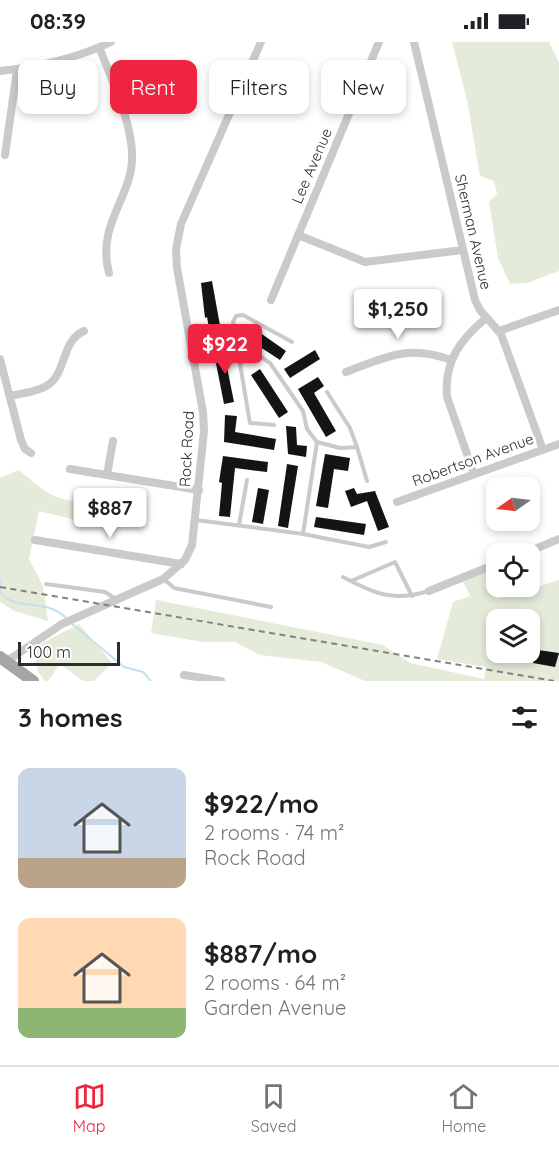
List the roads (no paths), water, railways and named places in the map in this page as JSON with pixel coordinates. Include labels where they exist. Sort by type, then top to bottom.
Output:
[{"type":"main road","points":[[3,659],[33,681]]},
{"type":"street","points":[[0,72],[67,60],[111,42]]},
{"type":"street","name":"Rock Road","points":[[3,659],[74,619],[163,579],[181,564],[192,545],[199,490],[203,412],[177,268],[177,242],[182,224],[261,42]]},
{"type":"street","name":"Lee Avenue","points":[[271,300],[379,42]]},
{"type":"street","name":"Sherman Avenue","points":[[414,42],[475,300],[486,318],[499,331],[543,450]]},
{"type":"street","points":[[99,47],[124,120],[132,158],[130,171],[108,236],[105,253],[109,273]]},
{"type":"street","points":[[5,155],[17,70]]},
{"type":"street","points":[[298,235],[365,262],[463,250]]},
{"type":"street","points":[[499,331],[559,310]]},
{"type":"street","points":[[474,474],[447,397],[447,372],[464,338],[486,318]]},
{"type":"street","points":[[11,396],[48,385],[55,377],[71,342],[84,331]]},
{"type":"street","points":[[346,372],[407,351],[427,351],[451,360]]},
{"type":"street","points":[[0,359],[21,440],[25,449],[31,453]]},
{"type":"street","points":[[107,475],[113,441]]},
{"type":"street","name":"Robertson Avenue","points":[[397,502],[559,444]]},
{"type":"street","points":[[70,469],[199,490]]},
{"type":"street","points":[[540,547],[559,539]]},
{"type":"street","points":[[35,540],[181,564]]},
{"type":"street","points":[[429,591],[486,568]]},
{"type":"street","points":[[184,675],[221,681]]},
{"type":"lane","points":[[236,340],[233,322],[236,316],[243,315],[292,342]]},
{"type":"lane","points":[[192,344],[223,338],[236,340],[270,363],[303,411],[307,429],[317,442],[340,448],[357,447]]},
{"type":"lane","points":[[248,350],[240,364],[250,423],[274,426]]},
{"type":"lane","points":[[327,392],[350,428],[367,481]]},
{"type":"lane","points":[[303,534],[317,442]]},
{"type":"lane","points":[[238,525],[247,480]]},
{"type":"lane","points":[[196,520],[303,534],[369,547],[386,542]]},
{"type":"lane","points":[[351,581],[395,562],[412,596]]},
{"type":"lane","points":[[343,577],[375,593],[412,596],[429,591]]},
{"type":"lane","points":[[163,579],[174,588],[271,607]]},
{"type":"lane","points":[[46,584],[105,592],[117,599]]},
{"type":"waterway","points":[[0,581],[0,590]]},
{"type":"waterway","points":[[0,592],[14,602],[50,608],[67,619]]},
{"type":"waterway","points":[[71,623],[124,667],[143,672],[151,681]]},
{"type":"railway","points":[[0,587],[554,681]]}]
